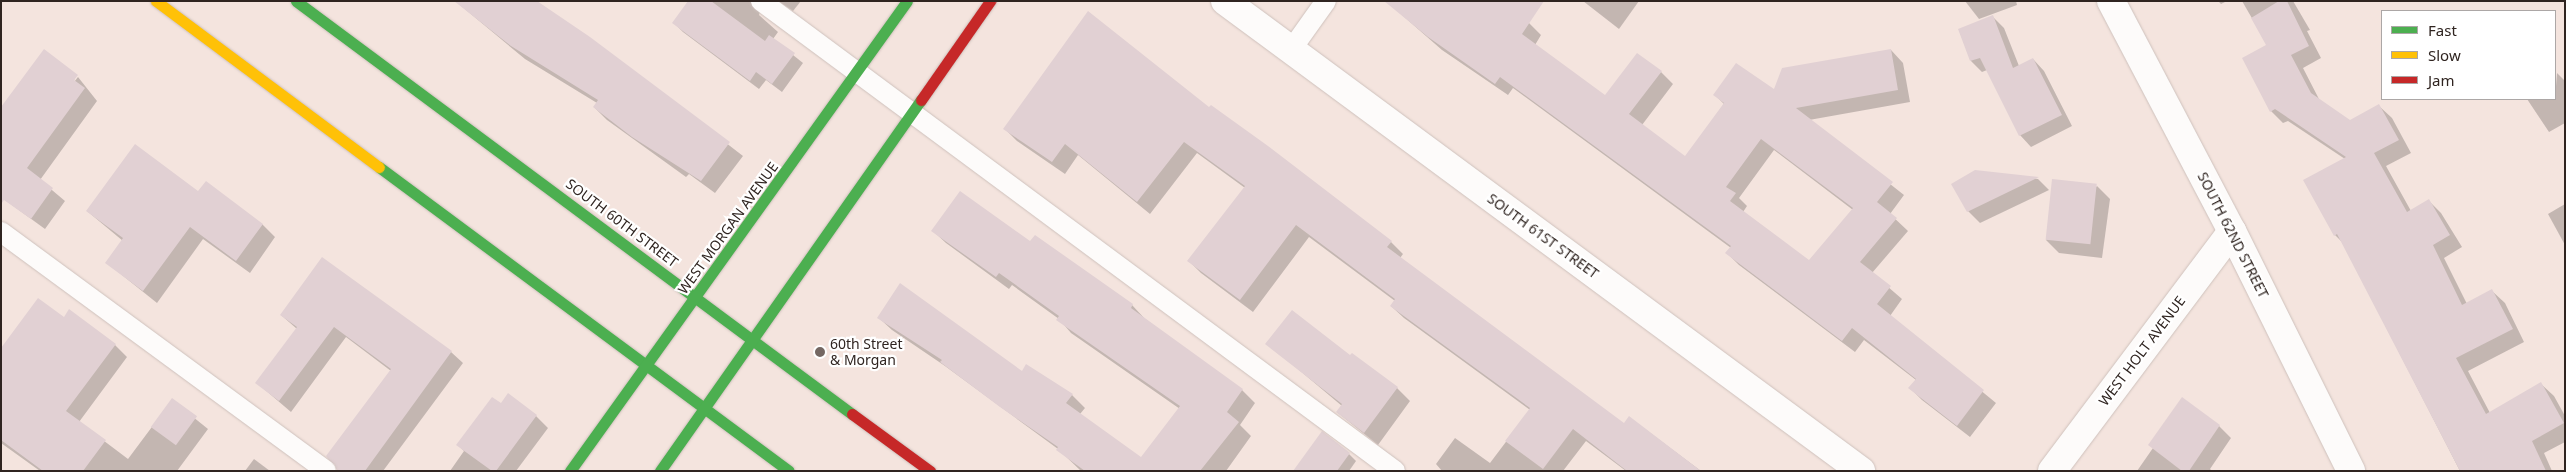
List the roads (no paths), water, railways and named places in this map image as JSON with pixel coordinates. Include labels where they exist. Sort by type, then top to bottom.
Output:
[{"type":"main road","points":[[156,1],[460,229],[648,365],[789,471]]},
{"type":"main road","name":"SOUTH 60TH STREET","points":[[296,1],[756,340],[930,471]]},
{"type":"main road","name":"WEST MORGAN AVENUE","points":[[570,471],[697,297],[907,1]]},
{"type":"main road","points":[[660,471],[756,340],[990,1]]},
{"type":"street","name":"SOUTH 61ST STREET","points":[[1225,1],[1861,471]]},
{"type":"street","name":"SOUTH 62ND STREET","points":[[2111,1],[2232,231],[2352,471]]},
{"type":"street","name":"WEST HOLT AVENUE","points":[[2052,471],[2232,231]]},
{"type":"lane","points":[[761,1],[858,72],[912,115],[1395,471]]},
{"type":"lane","points":[[1291,50],[1326,1]]},
{"type":"lane","points":[[1,232],[326,471]]},
{"type":"place","name":"60th Street & Morgan","points":[[820,352]]}]
